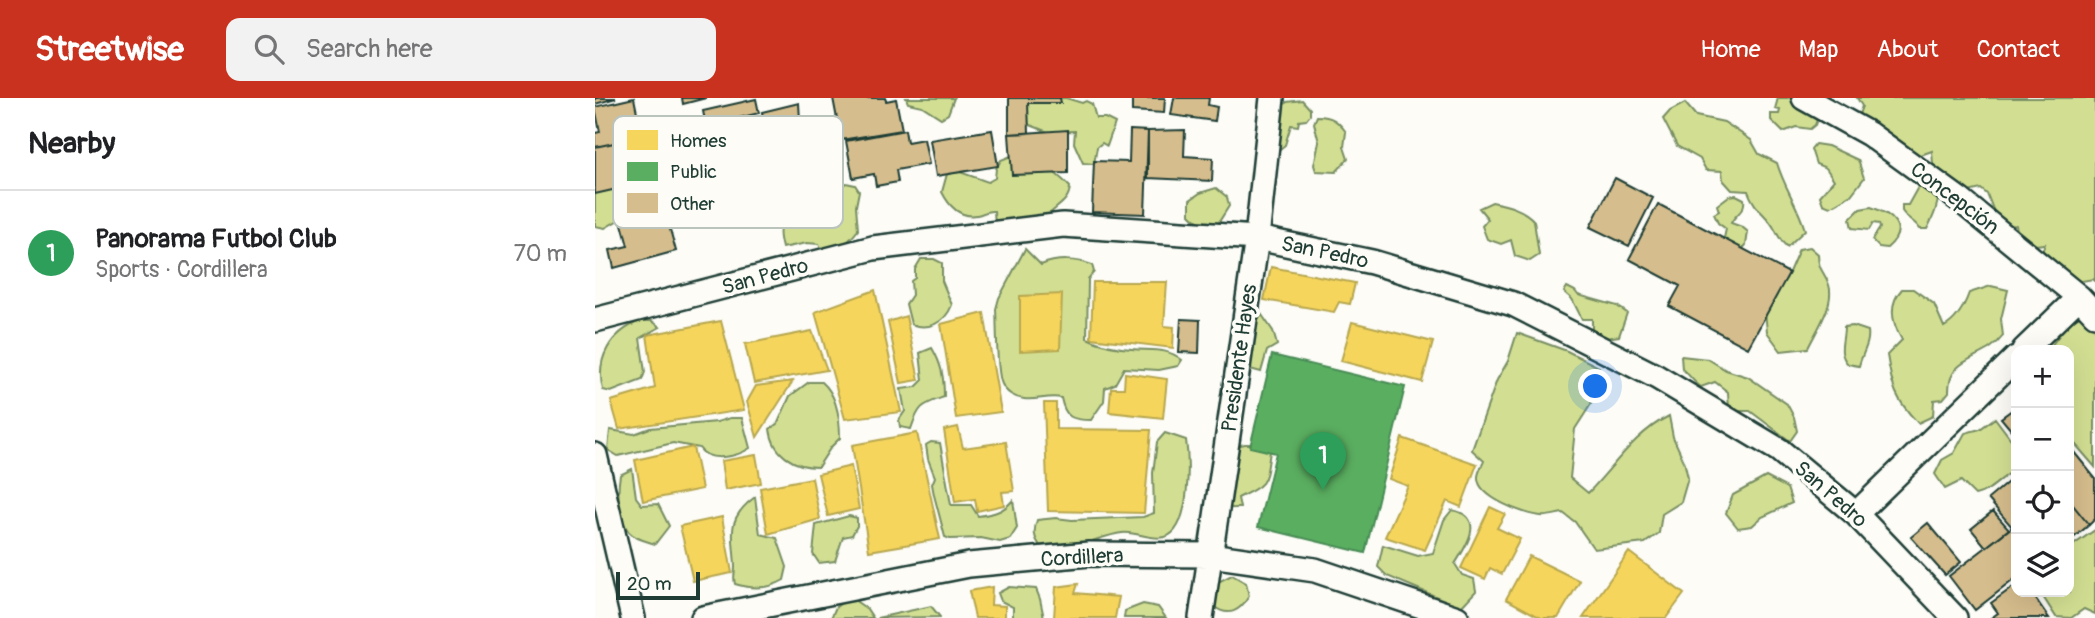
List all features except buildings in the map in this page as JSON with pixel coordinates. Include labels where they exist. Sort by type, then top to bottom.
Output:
[{"type":"street","name":"Presidente Hayes","points":[[1201,618],[1257,238],[1272,98]]},
{"type":"street","name":"Concepción","points":[[1804,98],[1869,134],[1960,200],[2095,314]]},
{"type":"street","name":"San Pedro","points":[[595,320],[873,248],[1063,225],[1257,238],[1372,262],[1513,304],[1657,377],[1779,450],[1856,514],[1955,618]]},
{"type":"street","points":[[2029,345],[2078,297]]},
{"type":"street","points":[[1856,514],[2011,363]]},
{"type":"street","points":[[595,455],[633,618]]},
{"type":"street","name":"Cordillera","points":[[703,618],[969,565],[1089,554],[1210,555],[1315,570],[1457,618]]},
{"type":"green space","points":[[906,98],[954,98],[948,114],[941,118],[922,106],[908,103]]},
{"type":"green space","points":[[1023,98],[1066,98],[1082,103],[1086,101],[1092,104],[1096,118],[1105,118],[1115,123],[1107,146],[1102,143],[1097,147],[1094,164],[1083,163],[1074,143],[1075,131],[1048,132],[1025,123]]},
{"type":"green space","points":[[1778,98],[1809,98],[1820,111],[1815,125],[1810,129],[1796,127],[1783,132],[1771,120],[1771,114],[1779,114],[1780,110],[1775,109]]},
{"type":"green space","points":[[1857,98],[2095,98],[2095,281],[2093,279],[2071,283],[2039,260],[2045,244],[2035,245],[2019,241],[2016,225],[2000,227],[1987,194],[1981,189],[1964,193],[1934,176],[1932,151],[1907,160],[1854,128],[1862,106]]},
{"type":"green space","points":[[1302,100],[1310,109],[1310,115],[1306,120],[1299,121],[1298,126],[1291,125],[1285,145],[1280,149],[1277,146],[1276,112],[1287,102]]},
{"type":"green space","points":[[1685,103],[1696,116],[1724,122],[1751,140],[1759,154],[1777,163],[1805,230],[1787,247],[1748,191],[1732,190],[1723,180],[1722,171],[1706,170],[1700,159],[1677,146],[1663,119],[1670,111]]},
{"type":"green space","points":[[1317,116],[1334,120],[1346,132],[1344,147],[1348,159],[1336,172],[1316,171],[1314,165],[1319,142],[1314,123]]},
{"type":"green space","points":[[1815,144],[1828,146],[1858,160],[1864,178],[1851,195],[1830,207],[1823,204],[1820,196],[1834,180],[1826,168],[1816,164],[1811,149]]},
{"type":"green space","points":[[1011,156],[1043,166],[1070,187],[1064,201],[1046,218],[995,226],[994,211],[965,215],[948,202],[942,192],[947,174],[960,172],[988,182],[995,178],[1001,160]]},
{"type":"green space","points":[[846,183],[855,185],[859,191],[856,206],[858,230],[850,239],[833,247],[821,248],[819,244],[807,243],[782,248],[780,228],[843,228],[843,185]]},
{"type":"green space","points":[[1924,184],[1939,191],[1937,206],[1927,229],[1920,229],[1904,214],[1902,205],[1908,205],[1918,187]]},
{"type":"green space","points":[[595,186],[613,187],[613,223],[605,228],[595,226]]},
{"type":"green space","points":[[1216,188],[1227,197],[1229,206],[1217,225],[1196,220],[1190,214],[1190,200],[1200,193]]},
{"type":"green space","points":[[1736,195],[1744,199],[1744,203],[1731,223],[1748,232],[1746,245],[1740,252],[1723,243],[1726,229],[1718,223],[1714,214],[1719,211],[1717,205],[1729,196]]},
{"type":"green space","points":[[1492,202],[1509,206],[1534,221],[1539,255],[1530,261],[1515,256],[1511,240],[1501,244],[1487,239],[1482,226],[1488,219],[1479,208]]},
{"type":"green space","points":[[1871,207],[1886,214],[1898,228],[1894,241],[1887,248],[1879,247],[1872,240],[1880,228],[1879,224],[1873,223],[1869,230],[1852,228],[1850,219],[1860,209]]},
{"type":"green space","points":[[1810,247],[1818,254],[1820,268],[1829,285],[1827,309],[1808,348],[1781,351],[1767,332],[1764,300],[1779,282],[1786,279],[1799,249]]},
{"type":"green space","points":[[1025,249],[1041,265],[1067,260],[1092,265],[1094,272],[1088,279],[1087,338],[1114,347],[1170,353],[1182,360],[1178,366],[1159,370],[1124,368],[1115,384],[1105,388],[1104,401],[1091,420],[1067,414],[1061,398],[1024,399],[1008,392],[1000,378],[996,309]]},
{"type":"green space","points":[[921,259],[934,259],[942,263],[942,281],[952,305],[940,321],[924,327],[911,324],[906,304],[912,295],[911,281],[915,278],[915,269]]},
{"type":"green space","points":[[1991,286],[2008,290],[2001,319],[2003,336],[1954,371],[1949,392],[1943,399],[1934,400],[1933,416],[1918,423],[1904,407],[1896,392],[1887,355],[1902,340],[1893,314],[1898,295],[1902,289],[1913,289],[1934,304],[1944,327],[1959,313],[1969,293]]},
{"type":"green space","points":[[1567,287],[1578,295],[1617,306],[1627,313],[1619,336],[1606,338],[1592,332],[1592,319],[1582,319],[1572,299],[1564,292]]},
{"type":"green space","points":[[2088,312],[2095,319],[2095,467],[2074,443],[2074,345],[2052,345],[2070,321]]},
{"type":"green space","points":[[1262,315],[1273,331],[1277,345],[1267,351],[1261,372],[1250,369],[1252,328]]},
{"type":"green space","points":[[640,321],[652,321],[660,327],[640,338],[645,372],[642,380],[611,392],[603,390],[601,367],[608,348],[621,332]]},
{"type":"green space","points":[[1853,326],[1868,331],[1867,344],[1859,366],[1848,364],[1842,351],[1844,327]]},
{"type":"green space","points":[[1517,333],[1567,351],[1599,367],[1591,404],[1575,429],[1570,478],[1588,493],[1635,441],[1669,416],[1673,437],[1688,478],[1681,502],[1662,514],[1659,533],[1645,543],[1594,549],[1575,522],[1563,513],[1544,516],[1524,512],[1493,498],[1480,484],[1478,475],[1484,461],[1472,450]]},
{"type":"green space","points":[[932,348],[942,372],[944,397],[922,407],[911,429],[900,427],[899,420],[905,411],[901,389],[916,387],[923,380],[920,353]]},
{"type":"green space","points":[[1681,356],[1708,359],[1726,370],[1748,377],[1787,404],[1797,431],[1790,441],[1750,411],[1729,411],[1728,392],[1715,382],[1701,387],[1698,385],[1682,369]]},
{"type":"green space","points":[[809,382],[822,382],[827,387],[837,408],[839,423],[840,438],[818,467],[800,465],[786,457],[775,445],[770,429],[778,423],[790,396]]},
{"type":"green space","points":[[742,418],[750,448],[731,456],[709,456],[699,448],[673,443],[618,456],[608,450],[610,430],[634,434],[650,428],[717,422]]},
{"type":"green space","points":[[1995,418],[2011,439],[2011,473],[1986,491],[1975,495],[1961,481],[1945,489],[1935,474],[1942,460],[1954,453],[1965,433],[1980,429]]},
{"type":"green space","points":[[1165,433],[1186,440],[1187,450],[1188,478],[1184,509],[1173,532],[1160,538],[1122,533],[1075,545],[1041,547],[1035,535],[1037,520],[1143,517],[1154,513],[1153,473],[1157,442]]},
{"type":"green space","points":[[931,442],[940,443],[951,505],[971,505],[978,516],[997,512],[1013,500],[1017,528],[1010,539],[1000,542],[981,538],[945,537],[932,484],[935,477],[928,459],[926,445]]},
{"type":"green space","points":[[1254,444],[1270,451],[1266,476],[1255,489],[1238,498],[1240,508],[1217,507],[1207,493],[1236,446]]},
{"type":"green space","points":[[632,469],[636,497],[642,505],[658,504],[669,526],[655,544],[631,534],[623,520],[619,497],[620,475]]},
{"type":"green space","points":[[1766,477],[1787,488],[1792,503],[1762,517],[1752,526],[1738,528],[1726,513],[1733,495]]},
{"type":"green space","points":[[755,497],[760,534],[777,538],[787,567],[784,580],[772,585],[747,587],[735,584],[733,529],[739,513]]},
{"type":"green space","points":[[1452,510],[1463,514],[1471,525],[1468,541],[1455,564],[1462,575],[1474,579],[1476,591],[1461,607],[1387,576],[1378,567],[1383,545],[1418,556],[1433,553],[1444,520]]},
{"type":"green space","points":[[849,516],[857,518],[857,526],[852,535],[843,537],[835,561],[819,563],[813,554],[816,525]]},
{"type":"green space","points":[[2095,530],[2095,614],[2084,609],[2071,618],[2056,617],[2043,597],[2074,597],[2074,545]]},
{"type":"green space","points":[[1232,575],[1246,583],[1249,596],[1238,609],[1224,612],[1213,606],[1214,587]]},
{"type":"green space","points":[[1009,587],[1036,589],[1044,618],[1013,618],[1013,607],[1001,601],[998,593]]},
{"type":"green space","points":[[850,597],[867,609],[873,618],[831,618],[836,607]]},
{"type":"green space","points":[[1143,604],[1158,607],[1166,618],[1124,618],[1125,611]]},
{"type":"green space","points":[[931,606],[940,617],[877,618]]},
{"type":"place","name":"Panorama Futbol Club","points":[[1323,490]]}]
